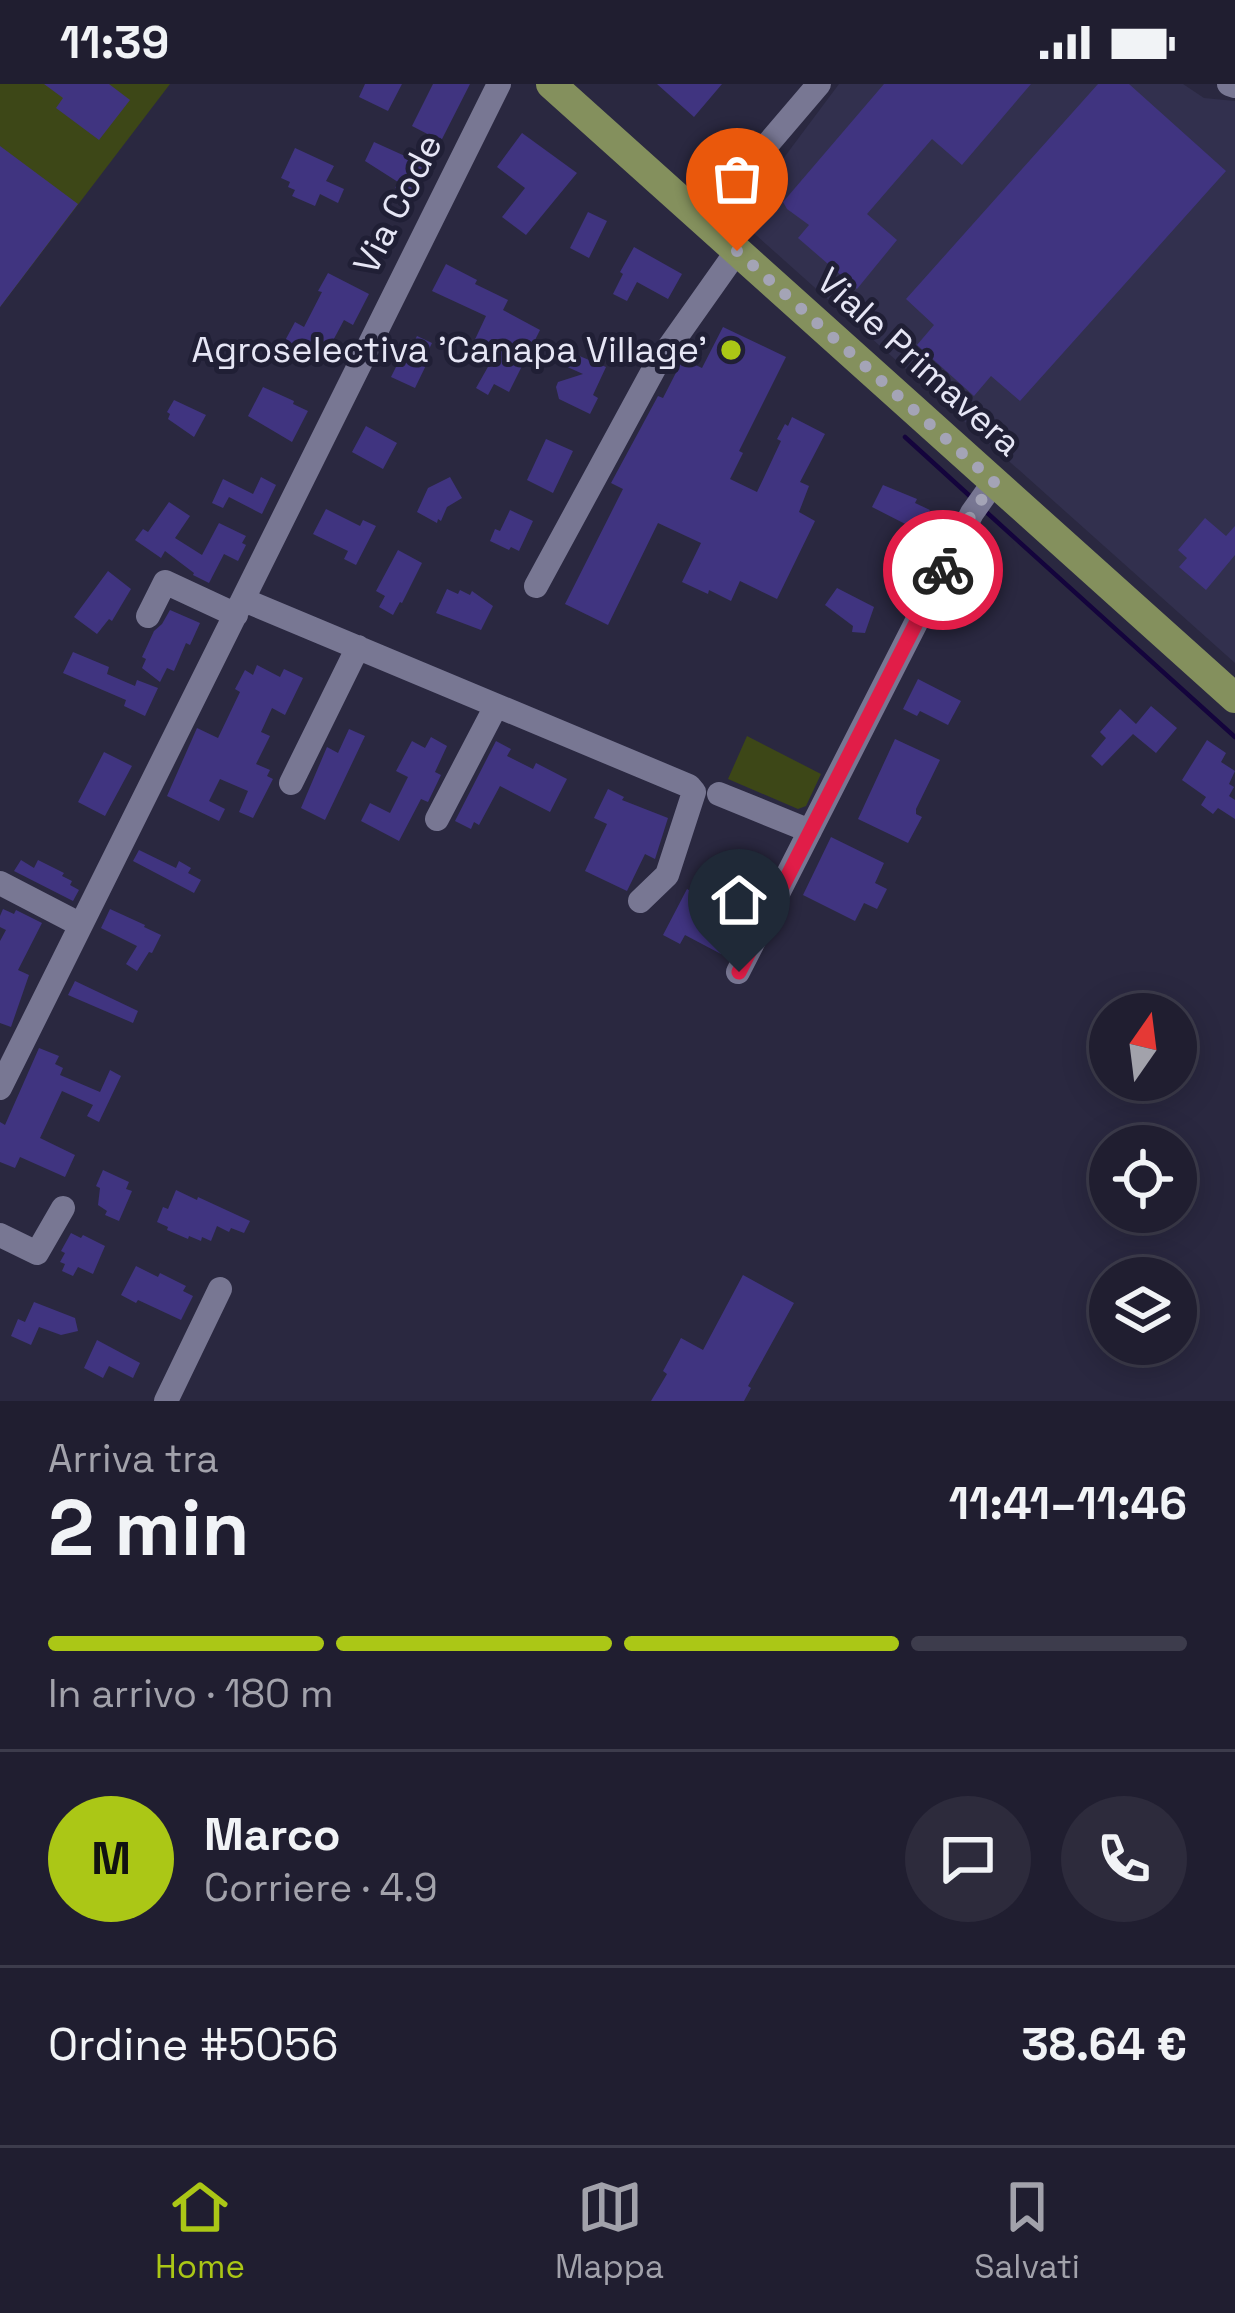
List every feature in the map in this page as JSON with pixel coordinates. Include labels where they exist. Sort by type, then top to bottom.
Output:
[{"type":"main road","name":"Viale Primavera","points":[[551,84],[991,486],[1235,698]]},
{"type":"street","name":"Via Code","points":[[0,1088],[10,1040],[81,925],[499,84]]},
{"type":"street","points":[[702,220],[819,84]]},
{"type":"street","points":[[536,586],[655,367],[737,251]]},
{"type":"street","points":[[739,972],[972,513],[991,486]]},
{"type":"street","points":[[148,616],[165,582],[358,647],[689,786],[694,792],[667,875],[640,901]]},
{"type":"street","points":[[291,783],[358,647]]},
{"type":"street","points":[[437,819],[496,706]]},
{"type":"street","points":[[719,794],[810,831]]},
{"type":"street","points":[[0,883],[81,925]]},
{"type":"street","points":[[0,1235],[37,1252],[63,1208]]},
{"type":"street","points":[[166,1401],[220,1289]]},
{"type":"shaded area","points":[[839,84],[1183,84],[1204,98],[1235,101],[1235,663],[738,219]]},
{"type":"green space","points":[[0,84],[170,84],[0,307]]},
{"type":"green space","points":[[747,736],[821,774],[806,806],[798,809],[728,779]]},
{"type":"building","points":[[44,84],[109,84],[130,100],[99,140],[56,108],[63,98]]},
{"type":"building","points":[[365,84],[402,84],[388,111],[359,97]]},
{"type":"building","points":[[433,84],[470,84],[441,141],[412,126]]},
{"type":"building","points":[[657,84],[722,84],[694,117]]},
{"type":"building","points":[[884,84],[1031,84],[962,165],[932,139],[867,214],[897,240],[857,289],[798,238],[809,225],[783,202]]},
{"type":"building","points":[[1098,84],[1129,84],[1226,171],[1020,401],[991,376],[974,396],[917,345],[934,325],[906,299]]},
{"type":"building","points":[[522,133],[577,173],[526,235],[502,217],[525,188],[497,167]]},
{"type":"building","points":[[374,142],[427,166],[414,196],[395,188],[398,182],[365,161]]},
{"type":"building","points":[[0,146],[78,204],[0,307]]},
{"type":"building","points":[[295,148],[334,166],[326,181],[344,189],[338,203],[320,194],[315,206],[292,196],[295,190],[281,178]]},
{"type":"building","points":[[588,212],[607,221],[589,258],[570,248]]},
{"type":"building","points":[[634,247],[682,274],[668,299],[637,282],[627,301],[613,294]]},
{"type":"building","points":[[446,264],[508,300],[503,310],[540,330],[509,392],[494,384],[488,395],[476,388],[493,358],[471,348],[486,316],[432,291]]},
{"type":"building","points":[[328,273],[369,294],[353,325],[344,320],[321,363],[301,353],[293,362],[279,355],[280,350],[295,322],[304,327]]},
{"type":"building","points":[[723,327],[786,357],[730,479],[757,492],[781,441],[777,439],[792,417],[825,434],[800,482],[809,486],[799,512],[815,521],[777,599],[740,581],[731,601],[682,582],[701,543],[658,523],[608,625],[565,604],[623,489],[611,483],[683,359],[702,368]]},
{"type":"building","points":[[417,336],[432,343],[415,388],[391,377],[407,345],[411,348]]},
{"type":"building","points":[[560,348],[606,367],[590,414],[559,399],[558,382],[583,374],[554,361]]},
{"type":"building","points":[[263,387],[308,411],[292,442],[248,416]]},
{"type":"building","points":[[174,400],[206,415],[194,437],[168,419]]},
{"type":"building","points":[[366,426],[397,443],[383,469],[352,452]]},
{"type":"building","points":[[546,439],[573,451],[553,493],[527,480]]},
{"type":"building","points":[[261,477],[276,485],[262,514],[229,497],[223,508],[212,503],[223,479],[253,494]]},
{"type":"building","points":[[450,477],[462,498],[447,507],[441,521],[417,512],[428,488]]},
{"type":"building","points":[[883,485],[917,499],[915,503],[930,510],[919,531],[872,507]]},
{"type":"building","points":[[169,502],[190,516],[175,538],[202,555],[219,523],[246,536],[238,561],[224,554],[209,583],[165,551],[161,558],[135,540],[143,529],[148,532]]},
{"type":"building","points":[[326,509],[360,526],[363,520],[376,526],[356,565],[344,559],[348,551],[313,534]]},
{"type":"building","points":[[510,510],[533,521],[519,551],[490,541]]},
{"type":"building","points":[[1205,518],[1226,536],[1235,526],[1235,555],[1206,590],[1179,567],[1187,558],[1178,550]]},
{"type":"building","points":[[398,550],[422,563],[393,615],[379,607],[385,596],[376,591]]},
{"type":"building","points":[[108,571],[131,589],[112,621],[97,634],[74,617]]},
{"type":"building","points":[[837,588],[874,607],[865,633],[852,632],[853,626],[825,605]]},
{"type":"building","points":[[447,589],[470,595],[472,591],[493,606],[481,630],[436,613]]},
{"type":"building","points":[[170,610],[200,623],[174,671],[167,668],[160,682],[142,668],[146,659],[142,657]]},
{"type":"building","points":[[73,652],[109,667],[107,674],[135,686],[137,680],[158,688],[145,716],[124,706],[126,700],[63,673]]},
{"type":"building","points":[[257,665],[280,677],[284,669],[303,678],[285,715],[272,708],[261,732],[270,736],[256,764],[270,770],[267,776],[273,779],[253,818],[239,812],[248,791],[220,779],[209,801],[225,809],[219,821],[167,796],[197,728],[218,738],[245,670],[253,675]]},
{"type":"building","points":[[918,679],[961,701],[948,725],[920,711],[917,716],[903,709]]},
{"type":"building","points":[[1151,706],[1177,728],[1156,753],[1133,734],[1102,766],[1091,756],[1106,738],[1100,732],[1120,709],[1136,724]]},
{"type":"building","points":[[349,729],[365,736],[325,820],[301,808],[327,747],[338,753]]},
{"type":"building","points":[[431,737],[447,746],[435,772],[441,775],[428,802],[421,799],[399,841],[361,821],[370,803],[390,813],[408,777],[396,771],[412,741],[425,748]]},
{"type":"building","points":[[895,739],[940,760],[916,809],[922,817],[908,843],[858,819]]},
{"type":"building","points":[[1207,740],[1226,753],[1221,762],[1235,771],[1229,796],[1235,800],[1235,819],[1218,808],[1213,814],[1201,805],[1206,797],[1182,780]]},
{"type":"building","points":[[496,741],[511,749],[507,756],[533,769],[536,763],[567,779],[550,812],[500,786],[479,825],[474,822],[471,829],[455,821]]},
{"type":"building","points":[[104,752],[132,766],[105,816],[78,802]]},
{"type":"building","points":[[608,789],[622,800],[668,818],[655,859],[645,854],[627,891],[585,871],[607,824],[594,818]]},
{"type":"building","points":[[831,837],[884,863],[875,883],[887,889],[877,909],[864,903],[855,921],[803,895]]},
{"type":"building","points":[[139,850],[176,868],[179,861],[191,868],[188,873],[201,880],[194,893],[133,861]]},
{"type":"building","points":[[21,860],[34,868],[38,860],[64,873],[79,890],[73,901],[14,871]]},
{"type":"building","points":[[687,889],[703,898],[701,902],[738,920],[721,954],[685,935],[680,944],[663,935]]},
{"type":"building","points":[[3,909],[42,923],[18,970],[29,975],[11,1027],[0,1023]]},
{"type":"building","points":[[110,909],[161,935],[137,971],[126,964],[137,946],[101,928]]},
{"type":"building","points":[[75,981],[138,1011],[133,1023],[68,995]]},
{"type":"building","points":[[39,1048],[59,1056],[55,1064],[63,1068],[60,1075],[100,1092],[110,1070],[121,1076],[99,1122],[87,1116],[93,1105],[62,1091],[40,1138],[75,1155],[65,1177],[20,1157],[15,1168],[0,1162],[0,1122],[5,1125]]},
{"type":"building","points":[[103,1170],[129,1182],[126,1189],[132,1191],[119,1221],[105,1215],[107,1211],[98,1205],[100,1188],[96,1186]]},
{"type":"building","points":[[176,1190],[250,1221],[244,1233],[217,1226],[211,1241],[202,1237],[201,1241],[167,1230],[157,1222]]},
{"type":"building","points":[[71,1233],[105,1246],[93,1274],[78,1267],[73,1276],[62,1271],[65,1253],[61,1251]]},
{"type":"building","points":[[136,1266],[186,1286],[183,1291],[193,1296],[181,1320],[121,1295]]},
{"type":"building","points":[[743,1275],[794,1303],[744,1401],[651,1401],[681,1338],[703,1350]]},
{"type":"building","points":[[34,1302],[75,1318],[78,1331],[61,1335],[39,1327],[31,1345],[11,1336],[18,1319],[25,1322]]},
{"type":"building","points":[[97,1340],[140,1363],[133,1378],[109,1366],[103,1378],[84,1368]]},
{"type":"waterway","points":[[905,437],[972,498]]},
{"type":"waterway","points":[[984,510],[1235,737]]},
{"type":"way so far","points":[[737,251],[994,482],[943,570]]},
{"type":"place","name":"Agroselectiva 'Canapa Village'","points":[[731,350]]},
{"type":"route","points":[[739,972],[943,570]]}]
